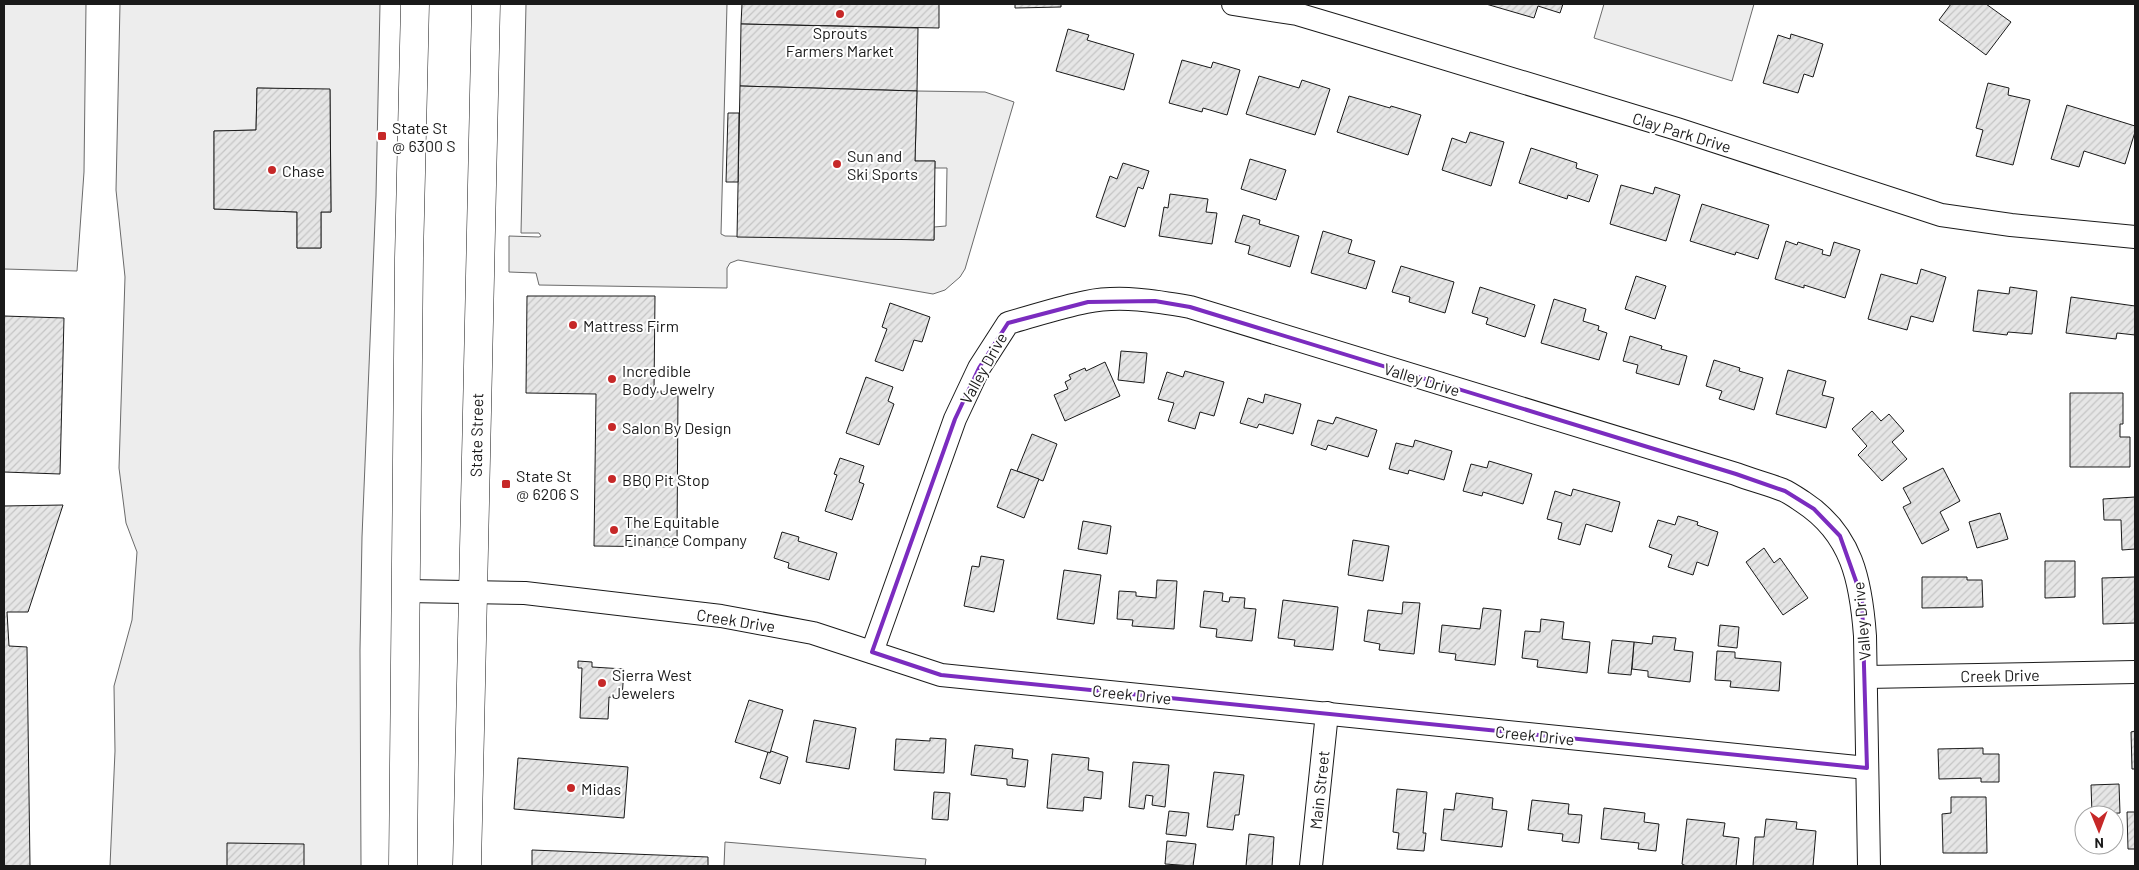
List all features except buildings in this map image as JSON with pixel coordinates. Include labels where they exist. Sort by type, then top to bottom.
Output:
[{"type":"main road","points":[[403,866],[409,258],[415,4]]},
{"type":"main road","name":"State Street","points":[[467,866],[486,4]]},
{"type":"street","name":"Clay Park Drive","points":[[1233,4],[1297,14],[1325,22],[1667,126],[1942,215],[2012,225],[2135,238]]},
{"type":"street","name":"Valley Drive","points":[[872,652],[955,419],[979,368],[1008,323],[1088,302],[1120,300],[1154,301],[1190,308],[1785,491],[1814,510],[1840,536],[1856,572],[1862,598],[1866,677],[1868,866]]},
{"type":"street","name":"Creek Drive","points":[[405,591],[472,590],[525,593],[721,616],[812,633],[941,675],[1867,768]]},
{"type":"street","name":"Creek Drive","points":[[1866,677],[2135,672]]},
{"type":"street","name":"Main Street","points":[[1311,866],[1327,713]]},
{"type":"highlighted area","points":[[1155,301],[1190,307],[1736,474],[1785,491],[1814,509],[1840,536],[1862,598],[1867,768],[941,675],[872,652],[955,419],[979,368],[1008,323],[1088,302]]},
{"type":"shaded area","points":[[4,4],[86,4],[84,172],[77,271],[4,269]]},
{"type":"shaded area","points":[[120,4],[380,4],[376,196],[362,537],[360,650],[361,866],[110,866],[115,751],[114,686],[132,620],[137,552],[126,523],[119,468],[125,277],[116,190]],"holes":[[[257,88],[330,90],[331,212],[321,212],[321,248],[297,248],[297,212],[214,209],[214,131],[256,130]]]},
{"type":"shaded area","points":[[526,4],[727,4],[721,234],[725,236],[934,240],[934,227],[946,226],[947,168],[935,168],[935,161],[915,161],[917,91],[985,92],[1014,102],[965,269],[960,277],[945,290],[933,294],[738,260],[730,263],[727,268],[727,288],[539,285],[536,273],[509,272],[509,236],[541,236],[539,233],[521,233]]},
{"type":"shaded area","points":[[1604,4],[1754,4],[1732,81],[1594,38]]},
{"type":"shaded area","points":[[725,842],[926,859],[925,866],[724,866]]},
{"type":"place","name":"Sprouts Farmers Market","points":[[840,14]]},
{"type":"place","name":"State St @ 6300 S","points":[[382,136]]},
{"type":"place","name":"Sun and Ski Sports","points":[[837,164]]},
{"type":"place","name":"Chase","points":[[272,170]]},
{"type":"place","name":"Mattress Firm","points":[[573,325]]},
{"type":"place","name":"Incredible Body Jewelry","points":[[612,379]]},
{"type":"place","name":"Salon By Design","points":[[612,427]]},
{"type":"place","name":"BBQ Pit Stop","points":[[612,479]]},
{"type":"place","name":"State St @ 6206 S","points":[[506,484]]},
{"type":"place","name":"The Equitable Finance Company","points":[[614,530]]},
{"type":"place","name":"Sierra West Jewelers","points":[[602,683]]},
{"type":"place","name":"Midas","points":[[571,788]]}]
